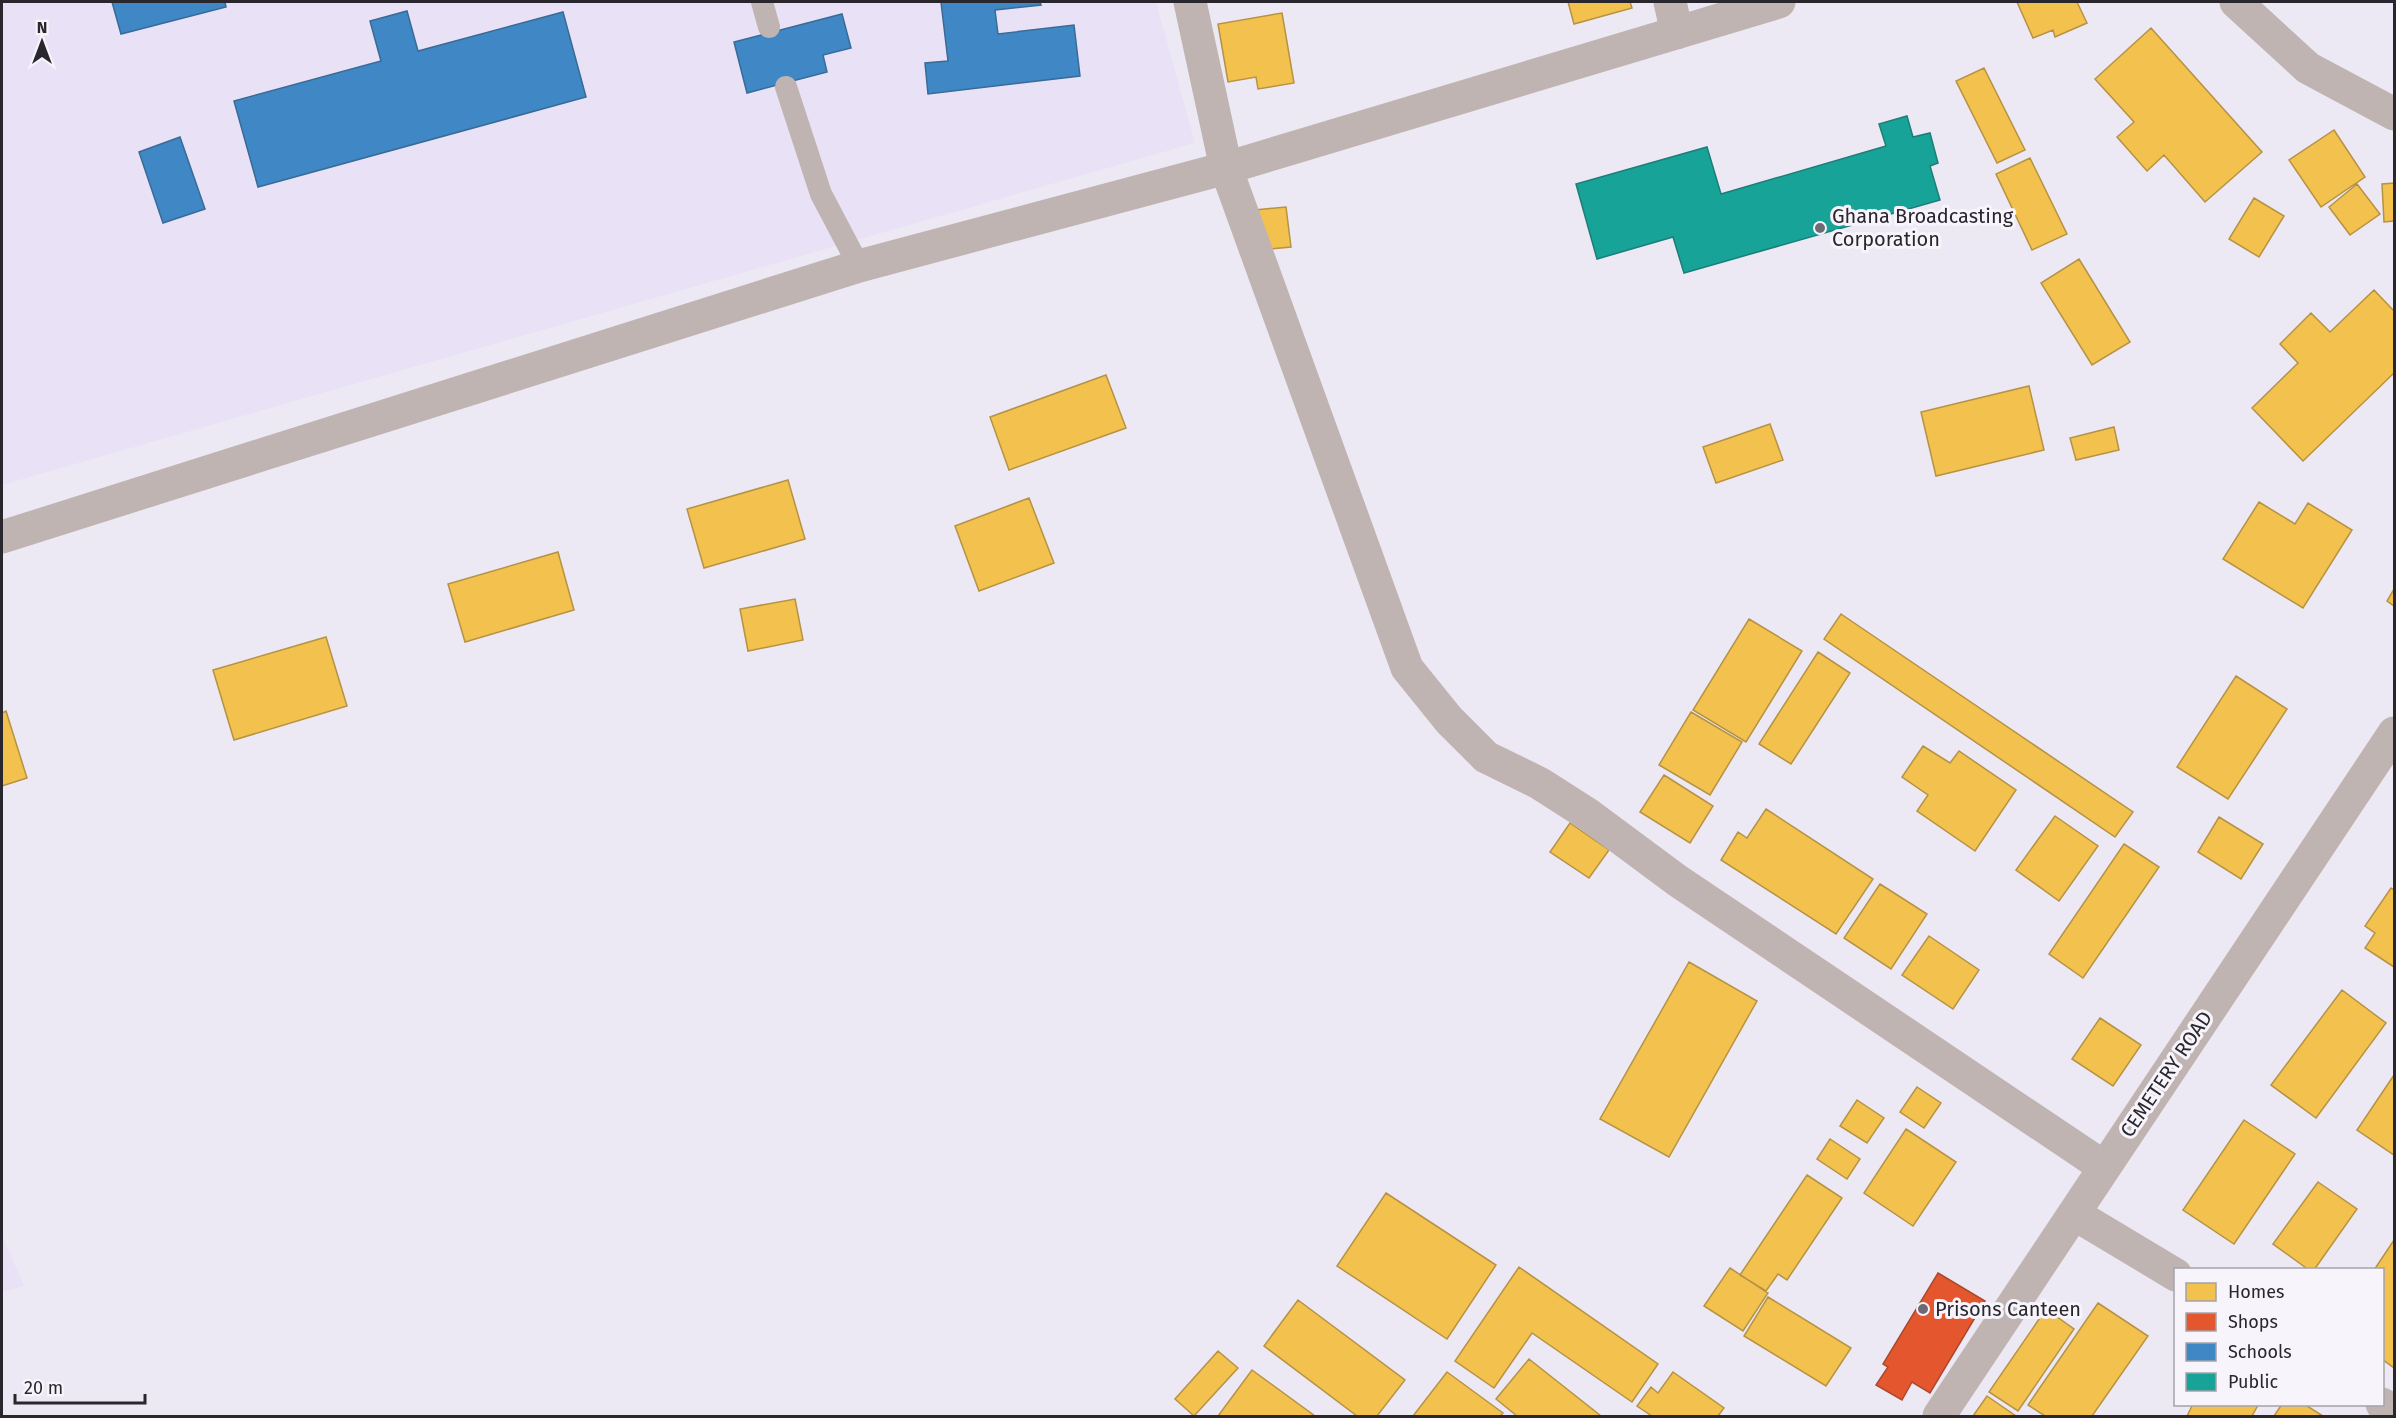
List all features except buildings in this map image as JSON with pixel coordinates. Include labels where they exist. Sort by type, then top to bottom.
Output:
[{"type":"street","points":[[1190,2],[1226,168],[1407,668],[1449,720],[1486,758],[1539,783],[1589,815],[1678,881],[2104,1167]]},
{"type":"street","points":[[1670,2],[1677,33]]},
{"type":"street","points":[[2,537],[858,266],[1226,168],[1779,2]]},
{"type":"street","points":[[2236,2],[2308,68],[2394,114]]},
{"type":"street","name":"CEMETERY ROAD","points":[[1940,1416],[2076,1215],[2104,1167],[2394,733]]},
{"type":"street","points":[[2076,1215],[2174,1274]]},
{"type":"lane","points":[[762,2],[769,27]]},
{"type":"lane","points":[[786,87],[821,194],[858,266]]},
{"type":"shaded area","points":[[2,2],[1156,2],[1195,143],[2,485]]},
{"type":"shaded area","points":[[2,1235],[24,1286],[2,1292]]},
{"type":"place","name":"Ghana Broadcasting Corporation","points":[[1820,228]]},
{"type":"place","name":"Prisons Canteen","points":[[1923,1309]]}]
